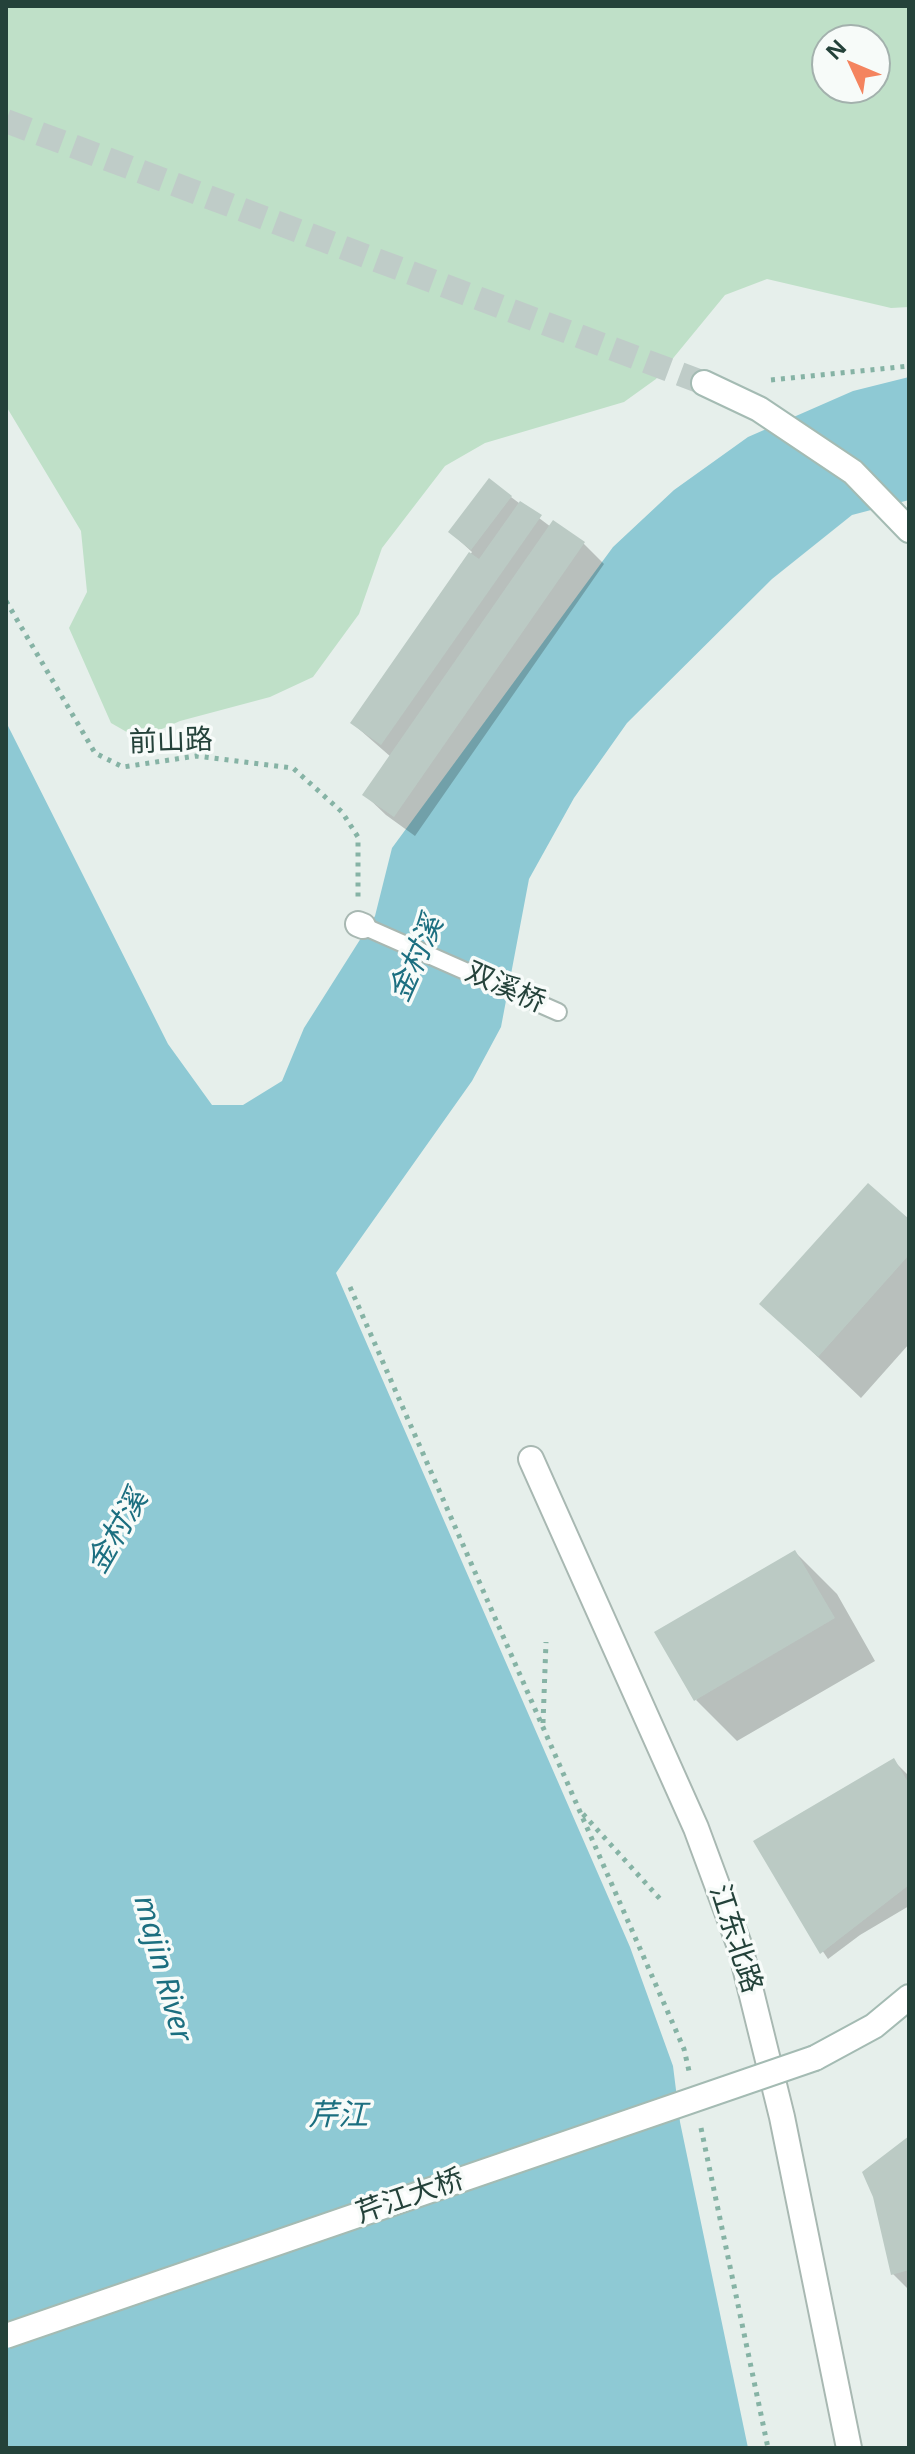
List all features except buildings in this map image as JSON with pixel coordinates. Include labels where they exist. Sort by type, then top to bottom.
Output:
[{"type":"main road","points":[[704,383],[759,409],[853,472],[909,530]]},
{"type":"main road","name":"江东北路","points":[[531,1459],[696,1828],[740,1947],[782,2117],[849,2448]]},
{"type":"main road","name":"芹江大桥","points":[[6,2336],[815,2058],[874,2026],[909,1997]]},
{"type":"lane","name":"双溪桥","points":[[360,925],[558,1012]]},
{"type":"path","points":[[768,380],[909,366]]},
{"type":"path","name":"前山路","points":[[6,601],[95,753],[123,767],[196,756],[293,768],[342,812],[358,837],[360,925]]},
{"type":"path","points":[[350,1287],[684,2049],[691,2079]]},
{"type":"path","points":[[543,1728],[546,1642]]},
{"type":"path","points":[[580,1810],[661,1900]]},
{"type":"path","points":[[700,2125],[768,2448]]},
{"type":"green space","points":[[6,6],[909,6],[909,307],[891,308],[767,279],[725,295],[656,379],[624,402],[485,443],[445,466],[382,548],[359,614],[313,677],[270,697],[180,721],[139,739],[111,723],[69,628],[87,592],[81,531],[6,406]]},
{"type":"water","name":"芹江","points":[[909,377],[909,500],[852,515],[772,579],[627,723],[574,798],[529,879],[501,1027],[472,1081],[336,1273],[630,1947],[673,2066],[680,2122],[748,2448],[6,2448],[6,722],[168,1044],[212,1105],[243,1105],[282,1081],[304,1028],[375,916],[392,848],[613,547],[674,490],[748,437],[853,391]]},
{"type":"tunnel","points":[[6,121],[704,383]]},
{"type":"water label","name":"金村溪","points":[[417,959]]},
{"type":"water label","name":"金村溪","points":[[118,1532]]},
{"type":"water label","name":"majin River","points":[[162,1969]]}]
